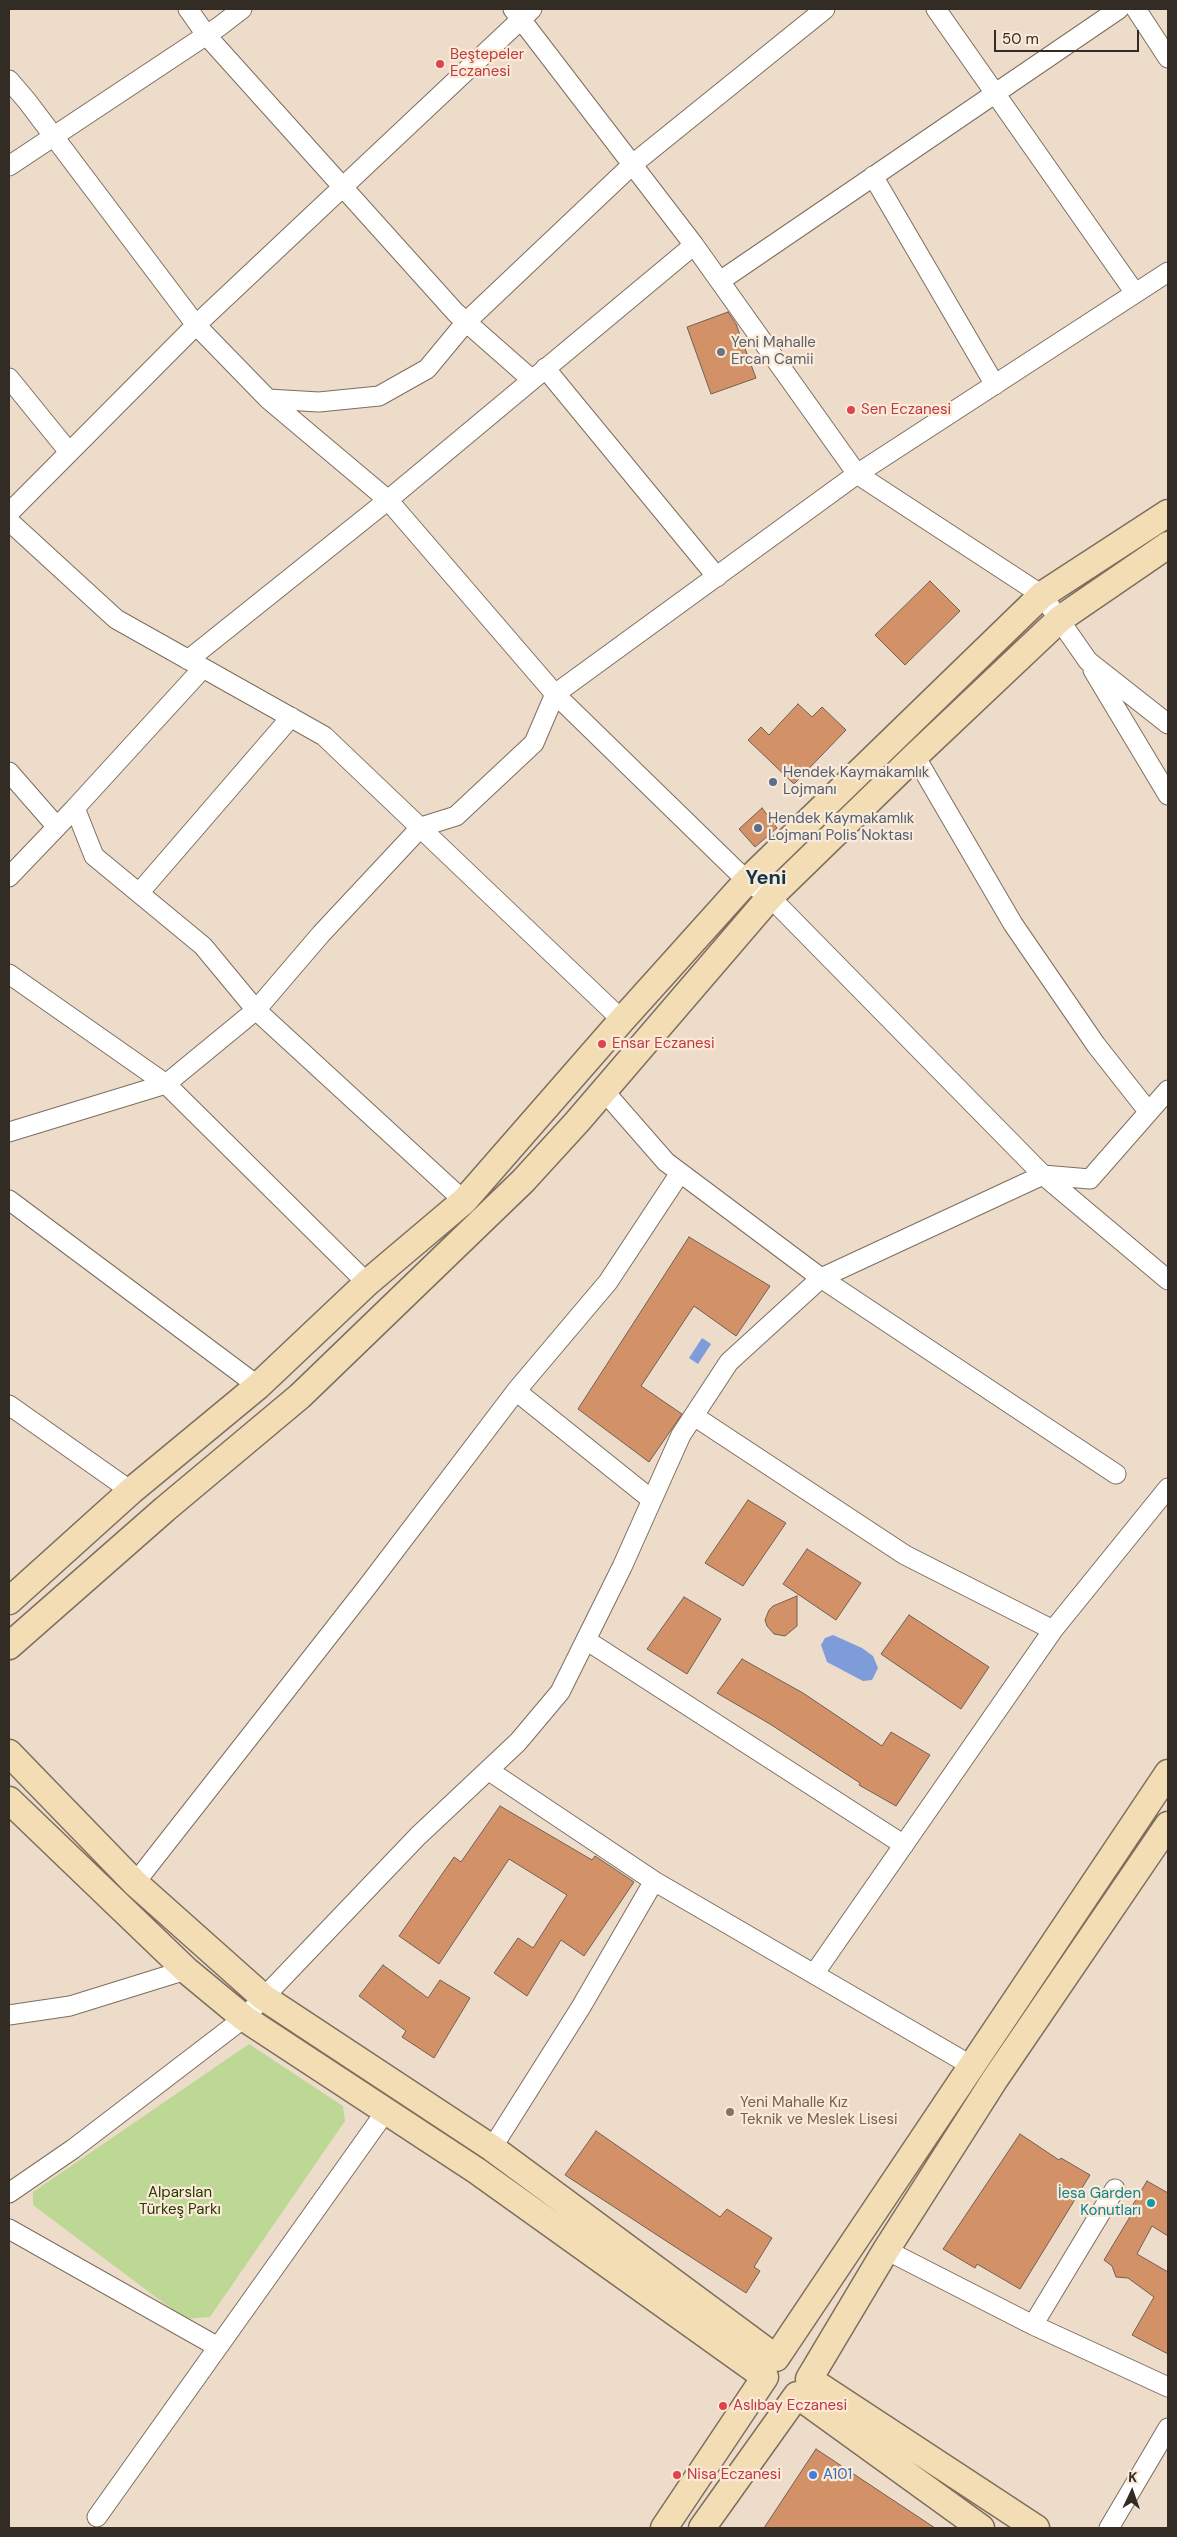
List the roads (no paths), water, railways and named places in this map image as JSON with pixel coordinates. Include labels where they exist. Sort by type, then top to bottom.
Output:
[{"type":"main road","points":[[9,1601],[131,1491],[258,1386],[367,1283],[464,1202],[622,1020],[747,881],[1042,594],[1168,513]]},
{"type":"main road","points":[[9,1646],[165,1509],[300,1396],[523,1181],[604,1091],[770,897],[915,756],[1060,619],[1168,545]]},
{"type":"main road","points":[[9,1753],[135,1884],[263,1997],[492,2148],[770,2367]]},
{"type":"main road","points":[[664,2528],[1168,1773]]},
{"type":"main road","points":[[9,1800],[186,1970],[244,2018],[770,2367]]},
{"type":"main road","points":[[702,2528],[803,2387],[886,2250],[995,2079],[1168,1824]]},
{"type":"main road","points":[[782,2354],[797,2356],[807,2366],[803,2387],[791,2398],[777,2395],[767,2384],[770,2367],[782,2354]]},
{"type":"main road","points":[[803,2387],[981,2528]]},
{"type":"main road","points":[[803,2387],[1036,2528]]},
{"type":"street","points":[[188,9],[207,36],[466,322],[538,374],[716,577]]},
{"type":"street","points":[[9,166],[53,135],[207,36],[242,9]]},
{"type":"street","points":[[268,399],[319,402],[379,396],[427,369],[466,322],[633,164],[825,9]]},
{"type":"street","points":[[936,9],[1135,293]]},
{"type":"street","points":[[720,281],[1119,9]]},
{"type":"street","points":[[1136,9],[1168,58]]},
{"type":"street","points":[[9,513],[196,325],[343,186],[522,12],[694,245],[857,474],[1042,594],[1088,661],[1168,795]]},
{"type":"street","points":[[9,80],[53,135],[196,325],[268,399],[388,500],[555,694],[747,881],[770,897],[1043,1175],[1168,1280]]},
{"type":"street","points":[[874,176],[995,385]]},
{"type":"street","points":[[9,877],[75,808],[196,664],[388,500],[694,245]]},
{"type":"street","points":[[9,1132],[166,1084],[256,1010],[321,934],[421,827],[456,816],[534,743],[555,694],[857,474],[1168,272]]},
{"type":"street","points":[[9,378],[69,452]]},
{"type":"street","points":[[9,521],[116,619],[324,736],[622,1020]]},
{"type":"street","points":[[1088,661],[1168,724]]},
{"type":"street","points":[[139,894],[291,717]]},
{"type":"street","points":[[915,756],[1013,924],[1096,1045],[1148,1111]]},
{"type":"street","points":[[9,772],[57,827]]},
{"type":"street","points":[[75,808],[94,856],[203,946],[256,1010],[464,1202]]},
{"type":"street","points":[[9,974],[166,1084],[367,1283]]},
{"type":"street","points":[[9,2193],[73,2149],[244,2018],[418,1836],[518,1742],[560,1692],[681,1435],[729,1362],[821,1278],[1043,1175],[1090,1179],[1168,1090]]},
{"type":"street","points":[[604,1091],[666,1162],[680,1173],[821,1278],[1116,1474]]},
{"type":"street","points":[[135,1884],[361,1595],[516,1391],[608,1282],[680,1173]]},
{"type":"street","points":[[9,1200],[258,1386]]},
{"type":"street","points":[[516,1391],[652,1500]]},
{"type":"street","points":[[9,1405],[131,1491]]},
{"type":"street","points":[[694,1416],[905,1555],[1053,1630]]},
{"type":"street","points":[[814,1974],[1053,1630],[1168,1488]]},
{"type":"street","points":[[586,1640],[904,1845]]},
{"type":"street","points":[[488,1770],[654,1881],[972,2066]]},
{"type":"street","points":[[492,2148],[581,2007],[654,1881]]},
{"type":"street","points":[[9,2015],[70,2006],[186,1970]]},
{"type":"street","points":[[97,2517],[386,2111]]},
{"type":"street","points":[[1033,2325],[1115,2189]]},
{"type":"street","points":[[9,2229],[218,2347]]},
{"type":"street","points":[[886,2250],[1033,2325],[1168,2387]]},
{"type":"street","points":[[1109,2528],[1168,2428]]},
{"type":"water","points":[[702,1338],[711,1344],[698,1364],[689,1358]]},
{"type":"water","points":[[833,1635],[862,1648],[873,1656],[878,1668],[872,1680],[863,1681],[827,1662],[821,1645],[825,1638]]},
{"type":"place","name":"Beştepeler Eczanesi","points":[[440,64]]},
{"type":"place","name":"Yeni Mahalle Ercan Camii","points":[[721,352]]},
{"type":"place","name":"Sen Eczanesi","points":[[851,410]]},
{"type":"place","name":"Hendek Kaymakamlık Lojmanı","points":[[773,782]]},
{"type":"place","name":"Hendek Kaymakamlık Lojmanı Polis Noktası","points":[[758,828]]},
{"type":"place","name":"Ensar Eczanesi","points":[[602,1044]]},
{"type":"place","name":"Yeni Mahalle Kız Teknik ve Meslek Lisesi","points":[[730,2112]]},
{"type":"place","name":"İesa Garden Konutları","points":[[1151,2203]]},
{"type":"place","name":"Aslıbay Eczanesi","points":[[723,2406]]},
{"type":"place","name":"Nisa Eczanesi","points":[[677,2475]]},
{"type":"place","name":"A101","points":[[813,2475]]},
{"type":"district","name":"Yeni","points":[[766,879]]},
{"type":"park label","name":"Alparslan Türkeş Parkı","points":[[180,2202]]}]
